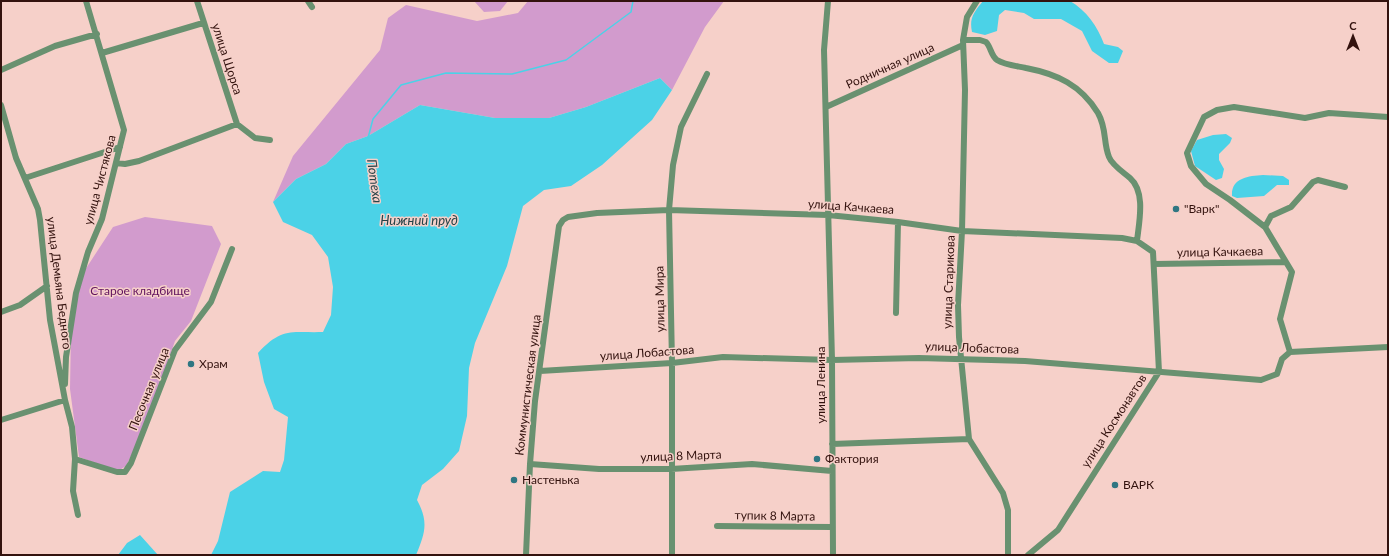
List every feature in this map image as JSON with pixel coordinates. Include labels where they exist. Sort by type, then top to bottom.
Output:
[{"type":"street","name":"улица Чистякова","points":[[64,390],[66,357],[76,293],[88,252],[102,219],[124,130],[124,123],[86,1]]},
{"type":"street","name":"улица Щорса","points":[[197,1],[237,124]]},
{"type":"street","points":[[308,1],[312,7]]},
{"type":"street","name":"улица Ленина","points":[[828,1],[824,50],[832,360],[833,555]]},
{"type":"street","name":"улица Старикова","points":[[977,1],[967,17],[963,42],[965,90],[962,231],[958,305],[969,439],[1003,493],[1008,510],[1008,555]]},
{"type":"street","points":[[102,53],[203,23]]},
{"type":"street","points":[[1,70],[55,46],[97,34]]},
{"type":"street","points":[[963,42],[980,40],[986,42],[994,58],[1002,62],[1050,73],[1063,78],[1073,84],[1089,100],[1104,127],[1109,156],[1113,163],[1136,183],[1139,191],[1139,222],[1137,241]]},
{"type":"street","name":"Родничная улица","points":[[826,107],[963,42]]},
{"type":"street","name":"улица Мира","points":[[672,555],[672,363],[669,210],[673,165],[681,127],[707,74]]},
{"type":"street","name":"улица Демьяна Бедного","points":[[1,105],[16,158],[38,209],[50,320],[65,400],[72,427],[75,459],[73,491],[78,516]]},
{"type":"street","points":[[1388,117],[1329,113],[1305,118],[1234,108],[1217,110],[1204,117],[1187,153],[1191,166],[1206,184],[1230,200],[1265,227],[1292,272],[1280,319],[1290,352],[1388,347]]},
{"type":"street","points":[[116,163],[126,164],[139,161],[237,124],[255,138],[270,140]]},
{"type":"street","points":[[24,178],[120,147]]},
{"type":"street","name":"улица Качкаева","points":[[1265,227],[1271,216],[1291,207],[1313,182],[1318,180],[1345,187]]},
{"type":"street","name":"улица Качкаева","points":[[563,220],[568,217],[597,213],[669,210],[828,215],[898,222],[962,231],[1122,238],[1137,241],[1154,252]]},
{"type":"street","name":"Коммунистическая улица","points":[[526,555],[530,464],[540,371],[557,235],[563,220]]},
{"type":"street","points":[[896,313],[898,222]]},
{"type":"street","name":"Песочная улица","points":[[75,459],[117,472],[125,472],[131,463],[175,350],[211,302],[232,248]]},
{"type":"street","name":"улица Космонавтов","points":[[1028,555],[1058,530],[1159,372],[1154,252]]},
{"type":"street","name":"улица Качкаева","points":[[1154,264],[1286,262]]},
{"type":"street","points":[[1,312],[20,304],[47,286]]},
{"type":"street","name":"улица Лобастова","points":[[540,371],[672,363],[723,357],[832,360],[879,358],[1026,361],[1261,380],[1277,374],[1282,359],[1290,352]]},
{"type":"street","points":[[1,420],[65,400]]},
{"type":"street","points":[[832,444],[969,439]]},
{"type":"street","name":"улица 8 Марта","points":[[530,464],[599,469],[672,469],[752,464],[832,471]]},
{"type":"street","name":"тупик 8 Марта","points":[[717,526],[832,527]]},
{"type":"green space","points":[[474,1],[508,1],[500,11],[484,12]]},
{"type":"green space","points":[[528,1],[724,1],[705,27],[672,90],[660,78],[586,107],[549,118],[495,118],[420,105],[368,136],[346,144],[326,164],[296,179],[273,202],[293,156],[380,50],[388,18],[406,5],[477,21],[518,13]]},
{"type":"green space","name":"Старое кладбище","points":[[145,217],[212,226],[221,244],[191,321],[175,341],[142,434],[126,466],[118,471],[79,457],[70,389],[71,329],[83,273],[113,227]]},
{"type":"water","points":[[983,1],[1070,1],[1081,9],[1091,20],[1104,44],[1118,47],[1123,51],[1118,63],[1109,63],[1092,51],[1082,31],[1061,19],[1034,19],[1024,13],[1005,10],[999,15],[997,31],[985,35],[972,32],[971,23],[973,15]]},
{"type":"water","name":"Нижний пруд","points":[[660,78],[672,90],[652,120],[602,165],[571,186],[544,190],[523,206],[507,266],[475,343],[469,368],[467,416],[459,451],[443,469],[422,485],[417,500],[423,515],[424,528],[422,540],[416,555],[211,555],[218,541],[230,492],[263,471],[280,472],[284,460],[288,417],[274,409],[264,382],[258,353],[266,345],[281,335],[295,332],[323,332],[331,315],[333,287],[328,257],[312,235],[283,222],[273,202],[296,179],[326,164],[346,144],[368,136],[420,105],[495,118],[549,118],[586,107]]},
{"type":"water","points":[[1226,134],[1232,138],[1230,143],[1219,154],[1219,160],[1224,169],[1222,178],[1216,180],[1195,166],[1191,151],[1197,140],[1213,135]]},
{"type":"water","points":[[1263,175],[1283,176],[1289,180],[1289,185],[1277,185],[1264,196],[1237,198],[1232,196],[1232,190],[1237,182],[1246,177]]},
{"type":"water","points":[[140,535],[158,555],[118,555],[127,543]]},
{"type":"waterway","name":"Потеха","points":[[368,138],[373,119],[401,85],[446,73],[512,74],[566,60],[631,12],[633,1]]},
{"type":"place","name":"\"Варк\"","points":[[1176,209]]},
{"type":"place","name":"Храм","points":[[191,364]]},
{"type":"place","name":"Фактория","points":[[817,459]]},
{"type":"place","name":"Настенька","points":[[514,480]]},
{"type":"place","name":"ВАРК","points":[[1115,485]]}]
